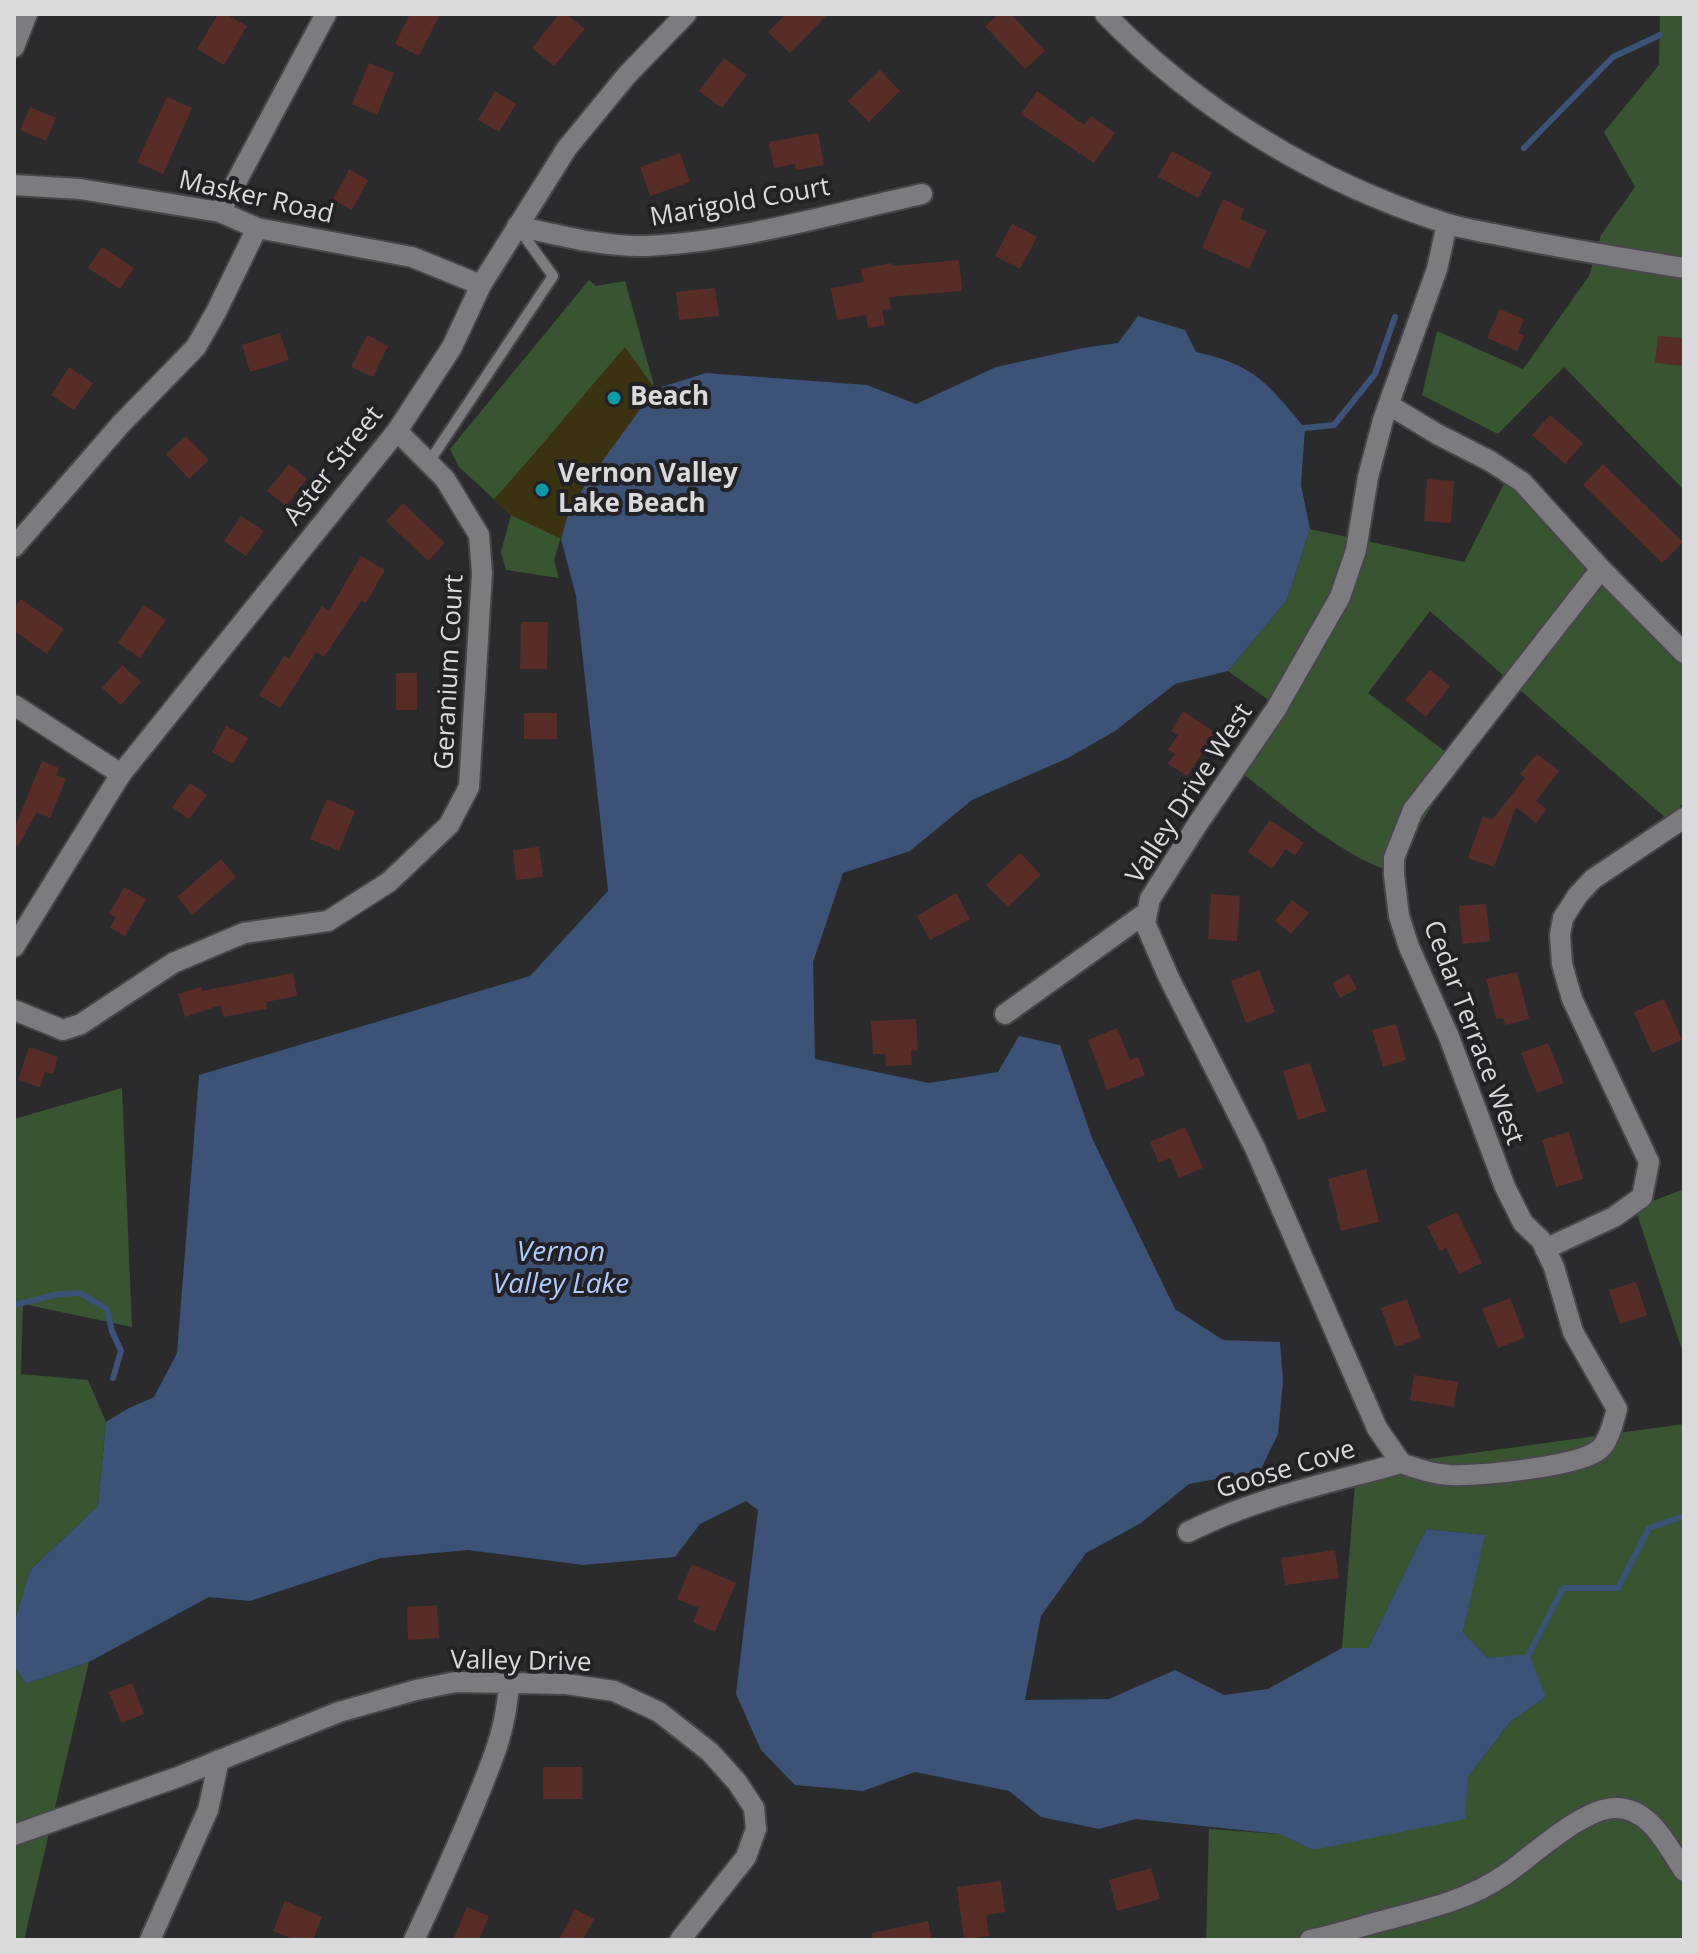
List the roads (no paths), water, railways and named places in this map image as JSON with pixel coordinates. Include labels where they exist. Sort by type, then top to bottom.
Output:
[{"type":"street","points":[[14,47],[27,14]]},
{"type":"street","points":[[220,212],[326,14]]},
{"type":"street","name":"Aster Street","points":[[14,947],[121,774],[397,431],[452,347],[481,285],[567,148],[627,75],[686,14]]},
{"type":"street","points":[[1105,14],[1148,57],[1220,114],[1338,179],[1404,208],[1447,224],[1562,249],[1684,268]]},
{"type":"street","name":"Masker Road","points":[[14,185],[80,189],[220,212],[257,228],[412,257],[481,285]]},
{"type":"street","name":"Marigold Court","points":[[517,226],[588,242],[643,246],[736,235],[922,194]]},
{"type":"street","name":"Valley Drive West","points":[[1401,1463],[1377,1428],[1255,1148],[1169,978],[1145,923],[1150,899],[1276,709],[1340,597],[1356,550],[1368,477],[1389,405],[1437,269],[1447,224]]},
{"type":"street","points":[[14,547],[121,424],[196,347],[257,228]]},
{"type":"street","points":[[1389,405],[1522,482],[1601,569],[1684,653]]},
{"type":"street","name":"Geranium Court","points":[[14,1010],[63,1030],[81,1024],[173,963],[244,933],[328,921],[389,882],[449,825],[469,787],[482,573],[479,535],[445,479],[397,431]]},
{"type":"street","name":"Cedar Terrace West","points":[[1401,1463],[1448,1475],[1566,1462],[1600,1449],[1609,1435],[1617,1409],[1573,1332],[1562,1289],[1541,1240],[1523,1223],[1505,1187],[1449,1037],[1409,947],[1396,894],[1394,858],[1413,810],[1601,569]]},
{"type":"street","points":[[14,705],[121,774]]},
{"type":"street","points":[[1545,1249],[1614,1217],[1642,1197],[1649,1162],[1572,999],[1562,964],[1560,935],[1563,918],[1593,879],[1684,818]]},
{"type":"street","points":[[1005,1014],[1147,912]]},
{"type":"street","name":"Goose Cove","points":[[1188,1532],[1209,1521],[1289,1494],[1401,1463]]},
{"type":"street","name":"Valley Drive","points":[[14,1835],[219,1760],[339,1712],[416,1690],[456,1682],[566,1684],[614,1691],[659,1712],[710,1752],[737,1782],[754,1808],[756,1829],[746,1857],[680,1940]]},
{"type":"street","points":[[414,1940],[449,1868],[496,1754],[507,1717],[509,1683]]},
{"type":"street","points":[[150,1940],[208,1810],[219,1760]]},
{"type":"street","points":[[1310,1940],[1439,1907],[1503,1876],[1552,1839],[1594,1813],[1615,1808],[1631,1811],[1655,1826],[1684,1871]]},
{"type":"lane","points":[[429,462],[553,276],[517,226]]},
{"type":"water","name":"Vernon Valley Lake","points":[[1138,316],[1185,330],[1196,352],[1233,363],[1259,378],[1305,428],[1301,485],[1310,529],[1287,600],[1228,671],[1175,684],[1115,731],[1068,758],[972,800],[910,851],[843,873],[813,962],[815,1059],[929,1083],[998,1072],[1019,1036],[1060,1045],[1092,1138],[1175,1309],[1223,1340],[1280,1342],[1283,1381],[1278,1434],[1260,1471],[1189,1484],[1141,1523],[1086,1553],[1041,1616],[1025,1700],[1109,1699],[1175,1670],[1224,1695],[1268,1689],[1342,1648],[1368,1648],[1426,1529],[1485,1535],[1463,1632],[1488,1658],[1529,1654],[1546,1697],[1510,1722],[1468,1777],[1465,1819],[1313,1850],[1279,1834],[1136,1819],[1099,1829],[1041,1817],[1009,1791],[915,1772],[863,1791],[795,1785],[761,1750],[736,1694],[758,1510],[746,1501],[700,1524],[675,1557],[583,1565],[468,1550],[381,1558],[250,1601],[209,1597],[89,1662],[26,1684],[14,1667],[14,1623],[30,1570],[98,1506],[106,1422],[154,1397],[177,1353],[199,1075],[530,976],[608,891],[576,596],[561,539],[569,511],[587,482],[655,389],[706,373],[867,385],[916,404],[996,367],[1118,343]]},
{"type":"waterway","points":[[1524,148],[1613,57],[1660,35]]},
{"type":"waterway","points":[[1305,428],[1334,425],[1375,374],[1395,317]]},
{"type":"waterway","points":[[14,1305],[59,1294],[80,1293],[107,1309],[121,1351],[113,1378]]},
{"type":"waterway","points":[[1529,1654],[1563,1588],[1618,1588],[1649,1528],[1684,1516]]},
{"type":"place","name":"Beach","points":[[614,398]]},
{"type":"place","name":"Vernon Valley Lake Beach","points":[[542,490]]}]
